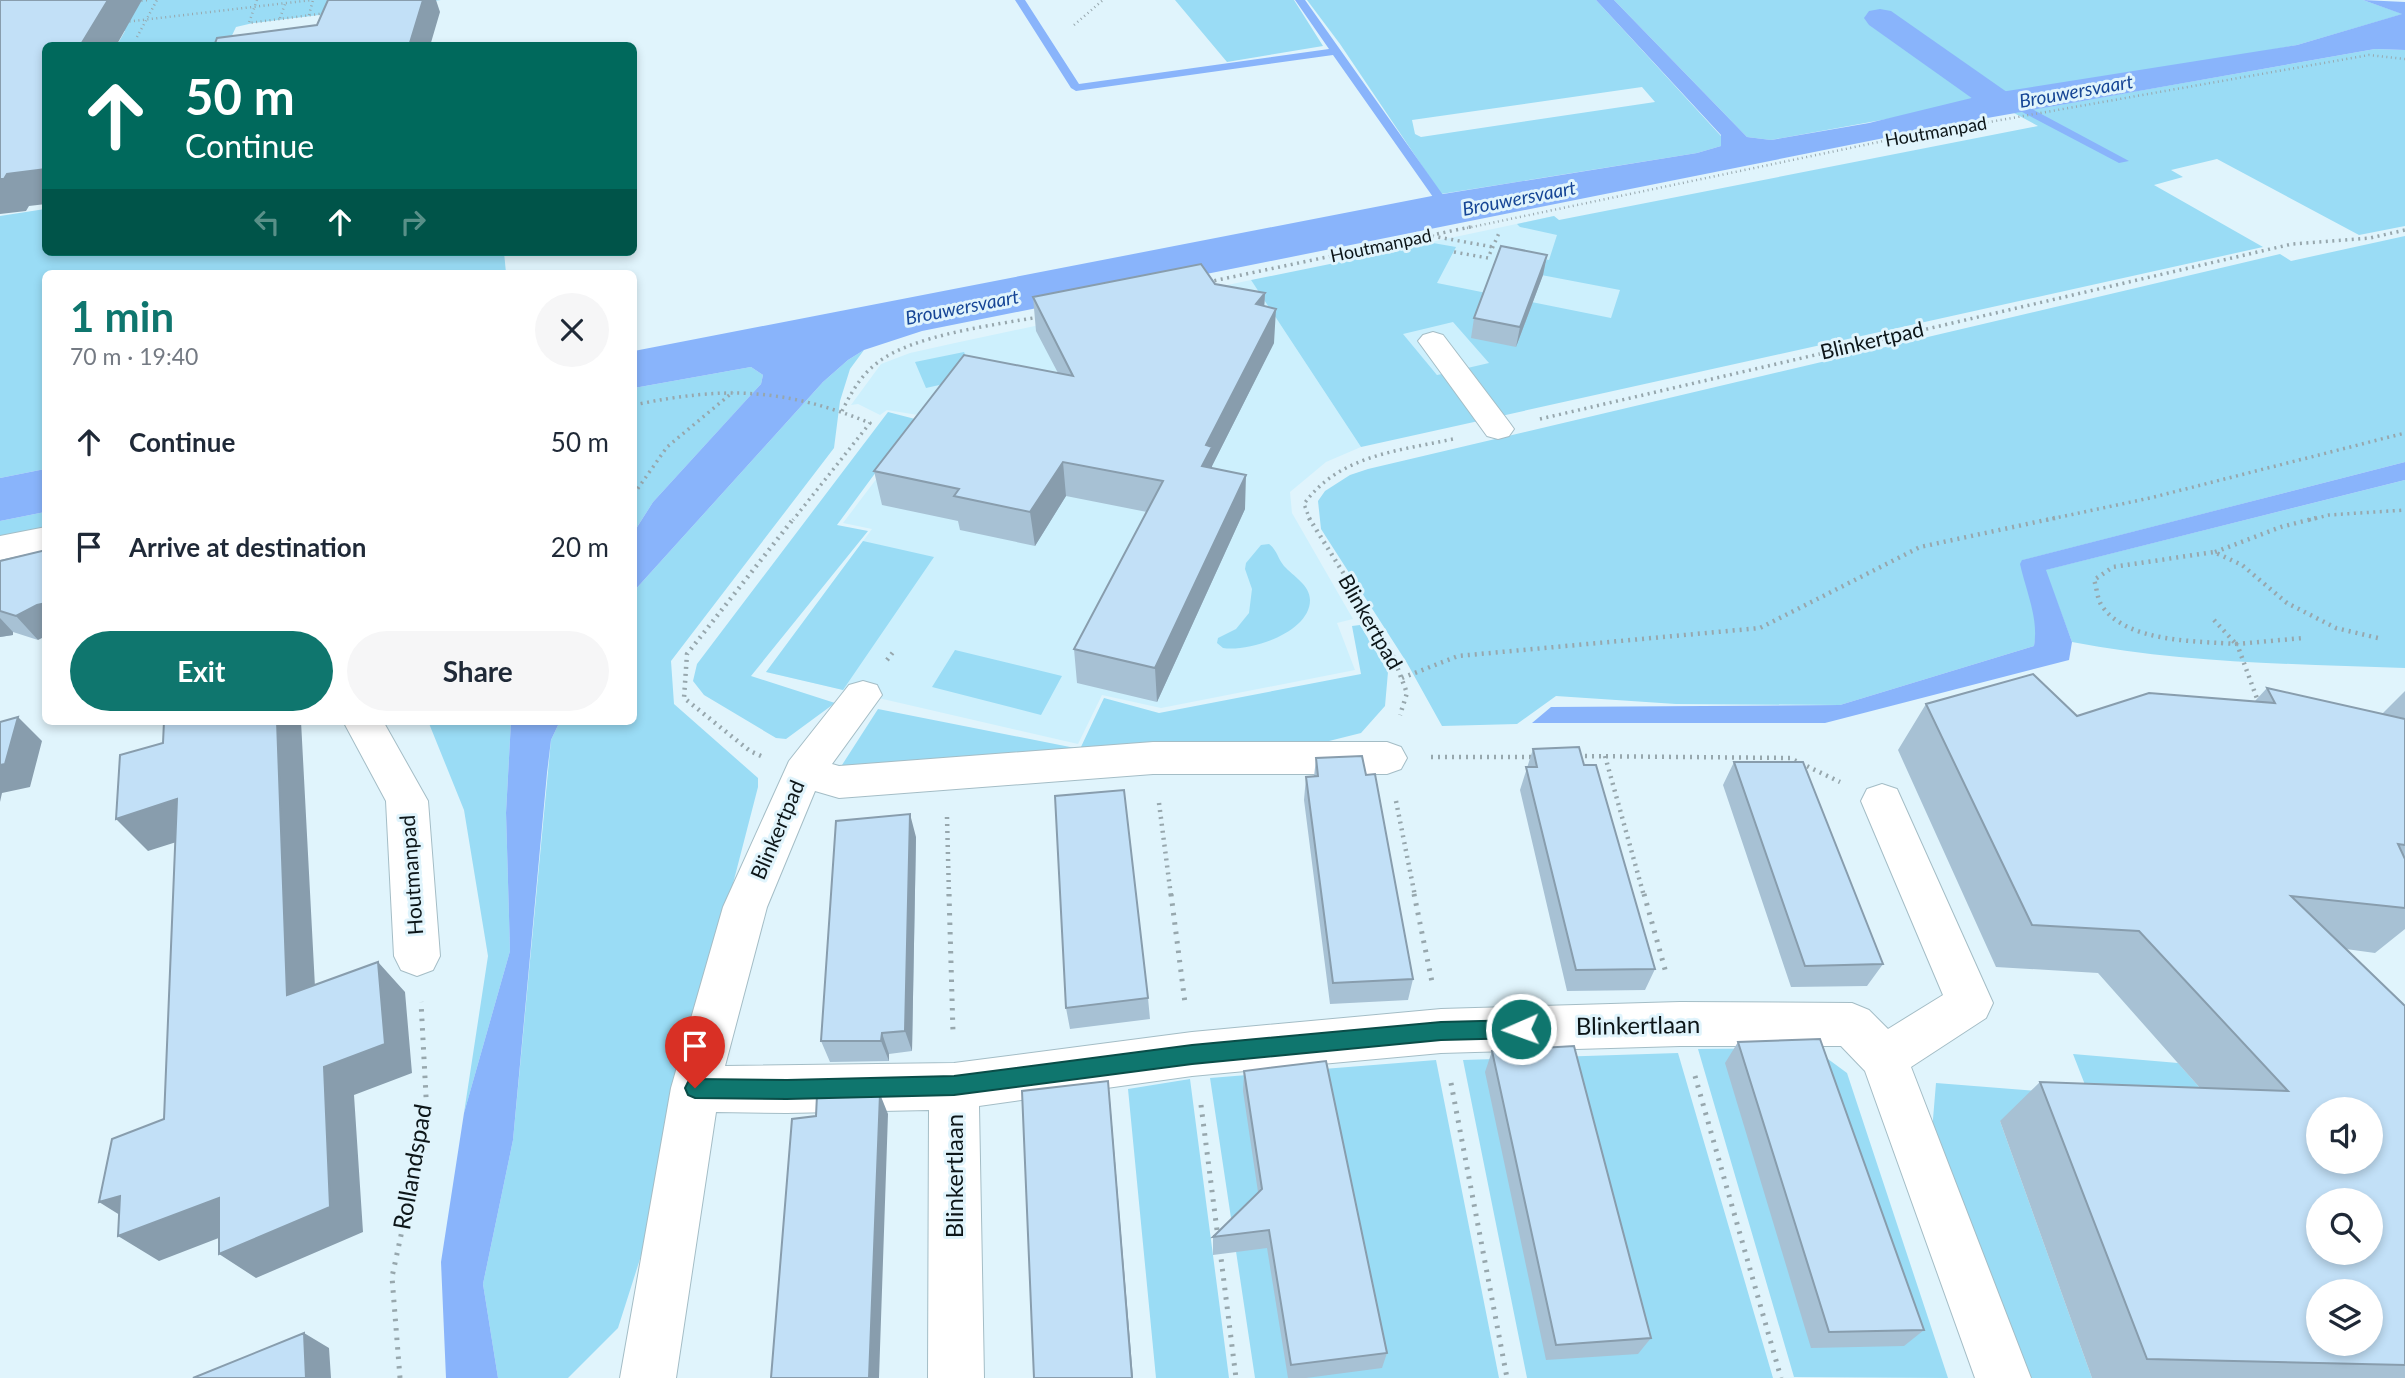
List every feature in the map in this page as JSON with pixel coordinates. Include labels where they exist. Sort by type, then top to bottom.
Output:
[{"type":"street","points":[[1433,341],[1498,429]]},
{"type":"street","points":[[0,548],[42,539]]},
{"type":"street","points":[[803,772],[863,695]]},
{"type":"street","name":"Houtmanpad","points":[[366,725],[407,801],[417,956]]},
{"type":"street","name":"Blinkertpad","points":[[648,1378],[695,1088],[745,907],[803,772],[839,782],[1153,758],[1387,758]]},
{"type":"street","points":[[1882,802],[1970,1003],[1884,1058]]},
{"type":"street","name":"Blinkertlaan","points":[[956,1378],[954,1086],[1192,1054],[1441,1031],[1654,1025],[1852,1025],[1884,1058],[2003,1378]]},
{"type":"street","points":[[695,1088],[787,1090],[954,1086]]},
{"type":"path","points":[[137,1],[150,0]]},
{"type":"path","points":[[137,37],[157,0]]},
{"type":"path","points":[[257,0],[248,23],[329,12]]},
{"type":"path","points":[[117,23],[312,0],[309,15]]},
{"type":"path","points":[[1074,25],[1103,0]]},
{"type":"path","points":[[280,18],[286,1]]},
{"type":"path","name":"Houtmanpad","points":[[1197,284],[1892,139],[2369,55],[2405,59]]},
{"type":"path","name":"Blinkertpad","points":[[1387,758],[1407,693],[1390,648],[1308,517],[1304,504],[1315,486],[1341,467],[2292,244],[2370,238],[2405,230]]},
{"type":"path","points":[[1454,252],[1488,258],[1499,233]]},
{"type":"path","points":[[1430,236],[1493,247]]},
{"type":"path","points":[[1490,254],[1499,256]]},
{"type":"path","points":[[842,411],[865,373],[898,348],[1047,315]]},
{"type":"path","points":[[637,404],[709,392],[749,391],[842,411],[870,423],[687,654],[684,698],[750,751],[803,772]]},
{"type":"path","points":[[637,491],[667,447],[734,392]]},
{"type":"path","points":[[1402,678],[1458,656],[1760,628],[1920,547],[2151,498],[2405,433]]},
{"type":"path","points":[[2303,638],[2237,644],[2180,639],[2141,632],[2122,625],[2102,606],[2094,580],[2113,567],[2214,552],[2281,527],[2329,515],[2404,510]]},
{"type":"path","points":[[2214,552],[2242,565],[2287,603],[2336,628],[2378,638]]},
{"type":"path","points":[[2214,620],[2237,644],[2260,706]]},
{"type":"path","points":[[1564,756],[1790,758],[1882,802]]},
{"type":"path","points":[[1387,758],[1537,757]]},
{"type":"path","points":[[945,774],[954,1086]]},
{"type":"path","name":"Rollandspad","points":[[400,1378],[392,1277],[427,1115],[426,1057],[417,956]]},
{"type":"shaded area","points":[[0,0],[441,0],[253,23],[236,27],[229,42],[119,42],[125,31],[91,35]]},
{"type":"shaded area","points":[[1175,0],[1294,0],[1323,46],[1227,62]]},
{"type":"shaded area","points":[[1307,0],[1596,0],[1721,136],[1721,146],[1697,153],[1441,194],[1340,44]],"holes":[[[1642,87],[1655,102],[1421,137],[1415,134],[1412,120]]]},
{"type":"shaded area","points":[[1614,0],[2363,0],[2403,14],[2297,45],[1771,140],[1747,137]]},
{"type":"shaded area","points":[[2375,49],[2405,50],[2405,226],[2359,235],[2217,159],[2171,170],[2183,177],[2154,185],[2263,247],[1361,447],[1251,280],[1433,243],[1456,247],[1437,283],[1611,318],[1620,290],[1536,274],[1543,259],[1549,260],[1557,235],[1517,224],[1554,216],[1559,220],[2038,126],[2014,113]],"holes":[[[1453,322],[1489,363],[1437,375],[1403,334]]]},
{"type":"shaded area","points":[[42,209],[42,256],[504,256],[506,270],[42,270],[42,470],[0,478],[0,216]]},
{"type":"shaded area","points":[[1554,216],[1668,325],[1437,375],[1341,261]]},
{"type":"shaded area","points":[[2405,236],[2405,462],[2023,560],[2037,627],[2034,646],[1840,705],[1676,704],[1556,696],[1517,724],[1442,726],[1407,663],[1321,529],[1318,501],[1325,491],[1350,475],[1368,469],[2280,254],[2291,261]]},
{"type":"shaded area","points":[[1251,280],[1361,447],[1326,462],[1290,492],[1292,513],[1353,619],[1337,623],[1355,670],[1161,708],[1102,695],[1078,744],[766,672],[872,529],[843,523],[924,416],[887,410],[880,415],[858,404],[851,405],[881,364],[910,353]]},
{"type":"shaded area","points":[[864,350],[850,369],[840,401],[834,448],[671,661],[674,704],[758,778],[758,787],[698,1019],[647,1237],[618,1328],[568,1378],[498,1378],[483,1284],[513,1140],[551,740],[558,725],[637,725],[637,588],[823,382]]},
{"type":"shaded area","points":[[964,352],[975,377],[926,388],[915,362]]},
{"type":"shaded area","points":[[751,367],[763,375],[761,384],[653,502],[637,527],[637,387]]},
{"type":"shaded area","points":[[888,412],[915,419],[837,525],[868,531],[751,676],[835,703],[786,739],[776,738],[704,695],[693,681],[697,664]]},
{"type":"shaded area","points":[[2405,480],[2405,668],[2196,658],[2072,642],[2045,570]]},
{"type":"shaded area","points":[[42,513],[42,543],[0,551],[0,521]]},
{"type":"shaded area","points":[[863,541],[934,557],[843,690],[766,672]]},
{"type":"shaded area","points":[[1269,544],[1284,566],[1307,590],[1310,600],[1307,612],[1300,622],[1276,638],[1248,647],[1223,648],[1217,643],[1218,638],[1236,629],[1249,613],[1252,589],[1245,569],[1246,563],[1261,545]]},
{"type":"shaded area","points":[[1360,625],[1388,672],[1385,706],[1361,733],[1329,741],[1148,748],[852,770],[842,765],[878,709],[1080,749],[1104,698],[1159,713],[1361,674],[1352,626]]},
{"type":"shaded area","points":[[955,650],[1062,676],[1041,715],[932,687]]},
{"type":"shaded area","points":[[430,725],[511,725],[506,813],[510,951],[464,1113],[488,956],[464,810]]},
{"type":"shaded area","points":[[1813,1048],[1847,1073],[1948,1378],[1794,1377],[1698,1049]]},
{"type":"shaded area","points":[[1678,1053],[1773,1378],[1527,1378],[1463,1060]]},
{"type":"shaded area","points":[[2073,1054],[2178,1063],[2236,1129],[2000,1121],[2092,1378],[2025,1378],[1932,1131],[1936,1083],[2089,1095]]},
{"type":"shaded area","points":[[1436,1060],[1499,1378],[1255,1378],[1210,1078]]},
{"type":"shaded area","points":[[1190,1079],[1229,1378],[1156,1378],[1128,1089]]},
{"type":"water","name":"Brouwersvaart","points":[[1596,0],[1614,0],[1747,137],[1771,140],[1869,123],[1988,94],[2297,45],[2402,14],[2363,0],[2405,2],[2405,50],[2375,49],[1959,123],[922,331],[864,350],[823,382],[637,588],[637,527],[653,502],[761,384],[763,375],[751,367],[637,387],[637,350],[1437,195],[1697,153],[1721,146],[1721,135]]},
{"type":"water","points":[[2405,462],[2405,480],[2046,570],[2072,642],[2069,660],[1825,723],[1532,723],[1551,707],[1840,705],[2034,646],[2035,626],[2020,564],[2022,560]]},
{"type":"water","points":[[42,470],[42,513],[0,521],[0,478]]},
{"type":"water","points":[[511,725],[558,725],[551,740],[547,773],[513,1140],[483,1284],[498,1378],[446,1378],[441,1262],[464,1113],[510,951],[506,813]]},
{"type":"building","points":[[0,0],[108,0],[82,42],[42,42],[42,170],[7,174],[4,179],[0,179]]},
{"type":"building","points":[[328,0],[423,0],[410,42],[216,42],[217,38],[317,25]]},
{"type":"building","points":[[1501,246],[1547,255],[1520,327],[1474,318]]},
{"type":"building","points":[[1201,264],[1215,284],[1265,293],[1256,304],[1276,309],[1206,445],[1212,447],[1202,466],[1246,475],[1155,668],[1074,649],[1163,481],[1063,462],[1030,512],[954,496],[959,489],[874,471],[964,355],[1073,376],[1033,297]]},
{"type":"building","points":[[42,551],[42,604],[16,616],[0,611],[0,561]]},
{"type":"building","points":[[2033,674],[2077,716],[2149,693],[2275,703],[2267,688],[2405,719],[2405,845],[2398,844],[2405,859],[2405,908],[2291,896],[2405,1006],[2405,1365],[2147,1359],[2040,1082],[2288,1091],[2139,931],[2032,925],[1926,704]]},
{"type":"building","points":[[18,717],[5,764],[0,765],[0,722]]},
{"type":"building","points":[[164,725],[277,725],[287,995],[378,962],[385,1044],[324,1067],[330,1207],[219,1254],[219,1198],[118,1236],[120,1196],[99,1202],[112,1139],[164,1119],[177,799],[116,819],[120,755],[163,743]]},
{"type":"building","points":[[1579,747],[1584,765],[1596,765],[1655,969],[1576,970],[1526,767],[1537,767],[1533,749]]},
{"type":"building","points":[[1362,756],[1366,775],[1375,774],[1413,979],[1333,983],[1306,777],[1318,776],[1316,758]]},
{"type":"building","points":[[1734,762],[1803,762],[1883,964],[1805,966]]},
{"type":"building","points":[[1124,790],[1148,998],[1066,1008],[1055,796]]},
{"type":"building","points":[[910,814],[905,1031],[882,1033],[881,1041],[821,1041],[836,821]]},
{"type":"building","points":[[1820,1039],[1924,1330],[1829,1332],[1738,1042]]},
{"type":"building","points":[[1574,1046],[1651,1338],[1556,1345],[1492,1051]]},
{"type":"building","points":[[1326,1061],[1387,1353],[1291,1365],[1269,1230],[1213,1237],[1262,1189],[1244,1071]]},
{"type":"building","points":[[1108,1081],[1132,1378],[1034,1378],[1022,1091]]},
{"type":"building","points":[[880,1094],[869,1378],[771,1378],[792,1119],[816,1116],[817,1095]]},
{"type":"building","points":[[304,1333],[306,1378],[193,1378]]},
{"type":"waterway","points":[[1020,0],[1076,88],[1336,51]]},
{"type":"waterway","points":[[1300,0],[1336,51]]},
{"type":"waterway","points":[[1880,18],[2002,104]]},
{"type":"waterway","points":[[1336,51],[1437,195]]},
{"type":"waterway","name":"Brouwersvaart","points":[[2011,102],[2123,161]]},
{"type":"route","points":[[695,1088],[787,1090],[954,1086],[1192,1054],[1441,1031],[1521,1029]]}]
